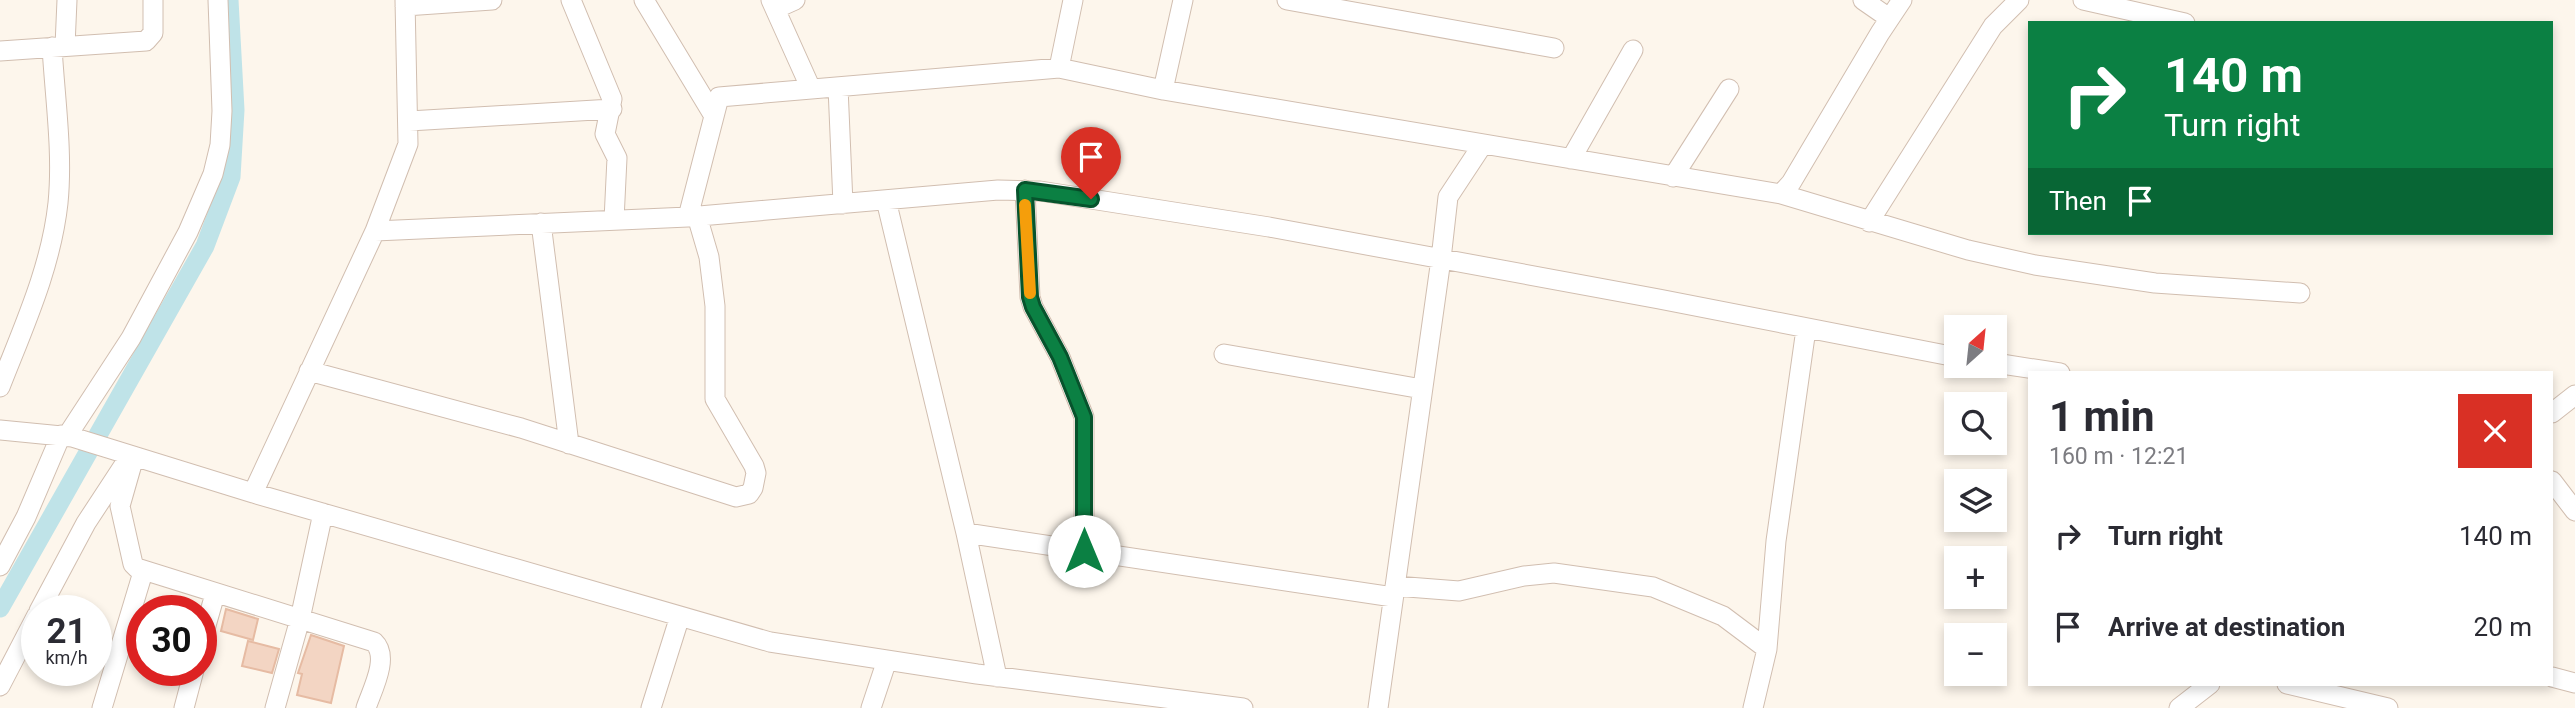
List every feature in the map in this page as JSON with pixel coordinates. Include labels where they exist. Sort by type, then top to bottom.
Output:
[{"type":"street","points":[[0,387],[38,290],[58,204],[59,47],[67,0]]},
{"type":"street","points":[[0,51],[146,41],[153,33],[153,0]]},
{"type":"street","points":[[0,566],[67,436],[131,338],[188,232],[213,174],[220,145],[222,111],[218,0]]},
{"type":"street","points":[[253,493],[374,231],[405,155],[409,121],[405,3],[492,0]]},
{"type":"street","points":[[571,0],[612,99],[605,134],[617,158],[614,220]]},
{"type":"street","points":[[644,0],[714,116]]},
{"type":"street","points":[[795,0],[773,5],[811,89]]},
{"type":"street","points":[[1059,68],[1073,0]]},
{"type":"street","points":[[1163,90],[1183,0]]},
{"type":"street","points":[[1287,0],[1554,48]]},
{"type":"street","points":[[1863,0],[1889,18]]},
{"type":"street","points":[[1781,194],[1791,183],[1902,0]]},
{"type":"street","points":[[2083,0],[2176,21]]},
{"type":"street","points":[[1869,222],[1993,26],[2015,3]]},
{"type":"street","points":[[1571,159],[1633,50]]},
{"type":"street","points":[[309,371],[521,428],[736,497],[749,494],[756,473],[754,466],[715,399],[716,306],[709,257],[693,217],[719,97],[1059,68],[1163,90],[1781,194],[1968,250],[2098,276],[2155,284],[2300,293]]},
{"type":"street","points":[[838,87],[843,204]]},
{"type":"street","points":[[1673,177],[1729,89]]},
{"type":"street","points":[[409,121],[612,109]]},
{"type":"street","points":[[1378,708],[1448,197],[1483,144]]},
{"type":"street","points":[[374,231],[693,217],[1025,190],[1255,225],[1944,355]]},
{"type":"street","points":[[1025,190],[1030,297],[1060,357],[1084,417],[1084,551]]},
{"type":"street","points":[[887,200],[966,533],[997,677]]},
{"type":"street","points":[[541,223],[569,444]]},
{"type":"street","points":[[1753,708],[1767,649],[1776,541],[1806,329]]},
{"type":"street","points":[[1224,354],[1422,389]]},
{"type":"street","points":[[2007,365],[2047,371]]},
{"type":"street","points":[[2553,412],[2575,396]]},
{"type":"street","points":[[0,430],[67,436],[253,493],[771,642],[997,677],[1243,708]]},
{"type":"street","points":[[130,455],[120,506],[133,564],[143,572],[374,642],[380,648],[382,657],[366,708]]},
{"type":"street","points":[[48,595],[91,514],[130,455]]},
{"type":"street","points":[[2553,482],[2575,511]]},
{"type":"street","points":[[275,708],[300,619],[323,513]]},
{"type":"street","points":[[966,533],[1394,592],[1459,591],[1524,576],[1554,573],[1641,585],[1673,593],[1723,616],[1767,649]]},
{"type":"street","points":[[102,708],[143,572]]},
{"type":"street","points":[[651,708],[680,616]]},
{"type":"street","points":[[0,686],[21,646]]},
{"type":"street","points":[[871,708],[887,660]]},
{"type":"street","points":[[2553,677],[2575,682]]},
{"type":"street","points":[[184,708],[190,686]]},
{"type":"street","points":[[2179,708],[2207,686]]},
{"type":"street","points":[[2295,686],[2388,708]]},
{"type":"building","points":[[226,609],[258,619],[253,640],[221,631]]},
{"type":"building","points":[[311,635],[344,646],[331,703],[297,695],[302,674],[298,673]]},
{"type":"building","points":[[248,641],[279,649],[272,673],[242,666]]},
{"type":"waterway","points":[[0,608],[205,246],[231,177],[235,110],[229,0]]},
{"type":"slow traffic","points":[[1025,205],[1030,293]]},
{"type":"route","points":[[1084,551],[1084,417],[1060,357],[1030,297],[1025,190],[1091,199]]}]
